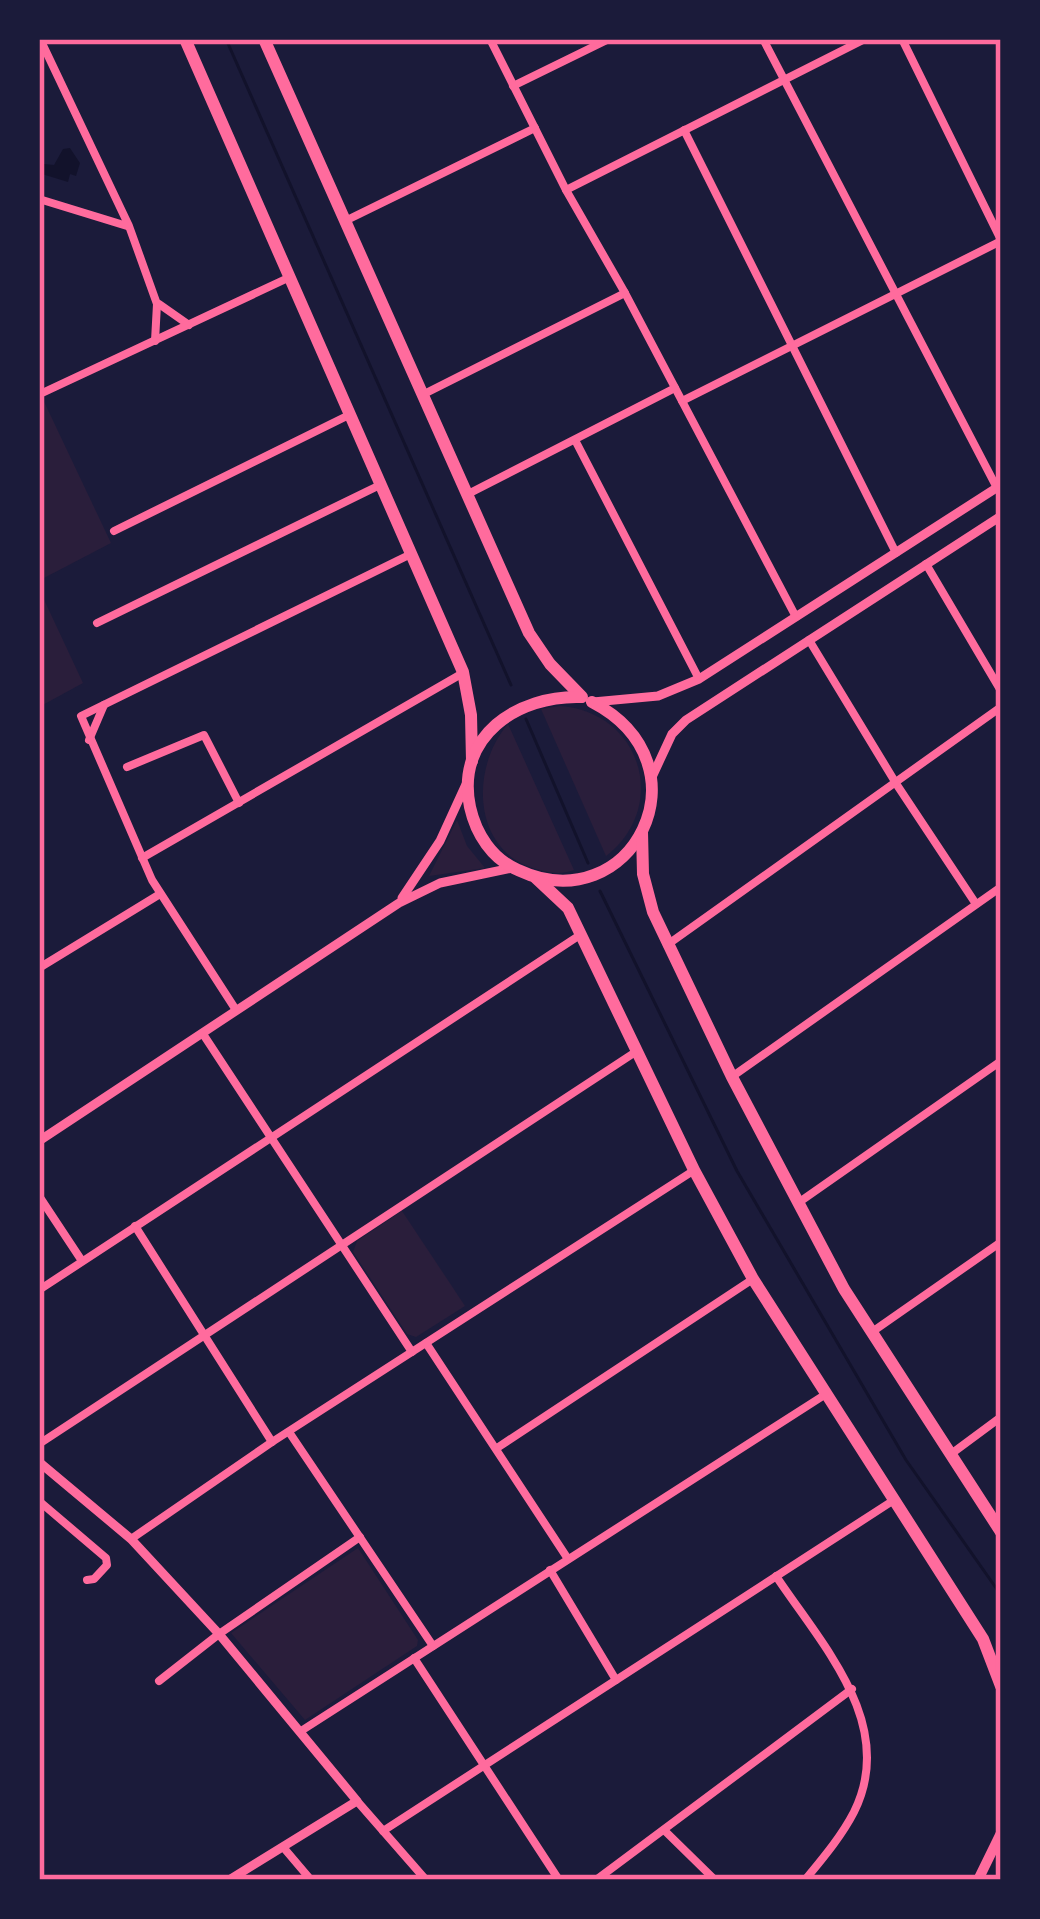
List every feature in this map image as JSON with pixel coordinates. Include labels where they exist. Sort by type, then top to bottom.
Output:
[{"type":"highway","points":[[185,39],[463,673],[472,715],[468,799],[482,839],[512,868],[536,878],[573,881],[612,865],[642,832]]},
{"type":"highway","points":[[265,39],[529,633],[550,664],[587,699],[614,713],[646,752],[653,796],[642,832],[644,874],[653,912],[732,1077],[796,1204],[871,1333],[1001,1532]]},
{"type":"highway","points":[[472,761],[478,745],[501,719],[536,701],[587,699]]},
{"type":"highway","points":[[536,878],[568,908],[694,1170],[753,1280],[983,1639],[1001,1686]]},
{"type":"main road","points":[[978,1880],[1001,1833]]},
{"type":"street","points":[[490,39],[796,617]]},
{"type":"street","points":[[513,86],[609,39]]},
{"type":"street","points":[[652,777],[672,734],[779,644],[796,617],[999,486],[764,39]]},
{"type":"street","points":[[566,190],[865,39]]},
{"type":"street","points":[[682,401],[1001,241],[902,39]]},
{"type":"street","points":[[42,41],[128,226],[158,304],[155,341]]},
{"type":"street","points":[[345,221],[535,128]]},
{"type":"street","points":[[684,130],[896,553]]},
{"type":"street","points":[[39,199],[128,226]]},
{"type":"street","points":[[40,394],[288,278]]},
{"type":"street","points":[[423,394],[625,293]]},
{"type":"street","points":[[158,304],[189,325]]},
{"type":"street","points":[[467,495],[675,388]]},
{"type":"street","points":[[114,531],[349,415]]},
{"type":"street","points":[[575,440],[699,679]]},
{"type":"street","points":[[97,622],[380,485]]},
{"type":"street","points":[[587,699],[658,696],[779,644],[809,640],[1001,516]]},
{"type":"street","points":[[236,1010],[160,894],[88,741],[81,716],[411,554]]},
{"type":"street","points":[[926,565],[1001,691]]},
{"type":"street","points":[[809,640],[976,904]]},
{"type":"street","points":[[142,858],[463,673]]},
{"type":"street","points":[[88,741],[104,705]]},
{"type":"street","points":[[668,944],[1001,707]]},
{"type":"street","points":[[127,767],[204,735],[239,804]]},
{"type":"street","points":[[399,903],[440,841],[469,778]]},
{"type":"street","points":[[40,1138],[399,903],[440,883],[512,868]]},
{"type":"street","points":[[732,1077],[1001,887]]},
{"type":"street","points":[[39,968],[160,894]]},
{"type":"street","points":[[39,1290],[582,934]]},
{"type":"street","points":[[203,1034],[412,1352]]},
{"type":"street","points":[[39,1444],[637,1051]]},
{"type":"street","points":[[796,1204],[1001,1061]]},
{"type":"street","points":[[131,1539],[272,1442],[694,1170]]},
{"type":"street","points":[[39,1196],[82,1261]]},
{"type":"street","points":[[135,1226],[272,1442]]},
{"type":"street","points":[[871,1333],[1001,1241]]},
{"type":"street","points":[[497,1448],[753,1280]]},
{"type":"street","points":[[426,1343],[568,1558]]},
{"type":"street","points":[[301,1730],[826,1394]]},
{"type":"street","points":[[951,1454],[1001,1417]]},
{"type":"street","points":[[289,1432],[433,1646]]},
{"type":"street","points":[[39,1462],[131,1539],[219,1634],[426,1880]]},
{"type":"street","points":[[383,1831],[894,1500]]},
{"type":"street","points":[[39,1501],[106,1558],[107,1564],[87,1580]]},
{"type":"street","points":[[159,1681],[360,1537]]},
{"type":"street","points":[[550,1570],[616,1680]]},
{"type":"street","points":[[776,1576],[852,1689],[866,1736],[861,1793],[836,1842],[805,1880]]},
{"type":"street","points":[[414,1658],[559,1880]]},
{"type":"street","points":[[596,1880],[852,1689]]},
{"type":"street","points":[[229,1880],[357,1801]]},
{"type":"street","points":[[664,1830],[715,1880]]},
{"type":"street","points":[[283,1846],[311,1880]]},
{"type":"shaded area","points":[[70,148],[80,163],[76,176],[70,174],[68,182],[42,174],[44,164],[54,165],[63,149]]},
{"type":"shaded area","points":[[39,391],[111,543],[42,579],[40,591],[83,683],[39,707]]},
{"type":"shaded area","points":[[560,706],[588,712],[610,725],[627,743],[637,764],[641,788],[637,812],[626,835],[606,856],[541,709]]},
{"type":"shaded area","points":[[508,724],[574,870],[546,872],[515,859],[489,827],[483,784],[487,763]]},
{"type":"shaded area","points":[[457,820],[467,846],[485,868],[429,876]]},
{"type":"shaded area","points":[[402,1211],[465,1306],[416,1337],[407,1334],[353,1252],[357,1241]]},
{"type":"shaded area","points":[[358,1548],[418,1640],[417,1646],[305,1720],[231,1633]]},
{"type":"waterway","points":[[226,39],[511,685]]},
{"type":"waterway","points":[[526,719],[588,863]]},
{"type":"waterway","points":[[600,891],[737,1171],[906,1460],[1001,1595]]}]
